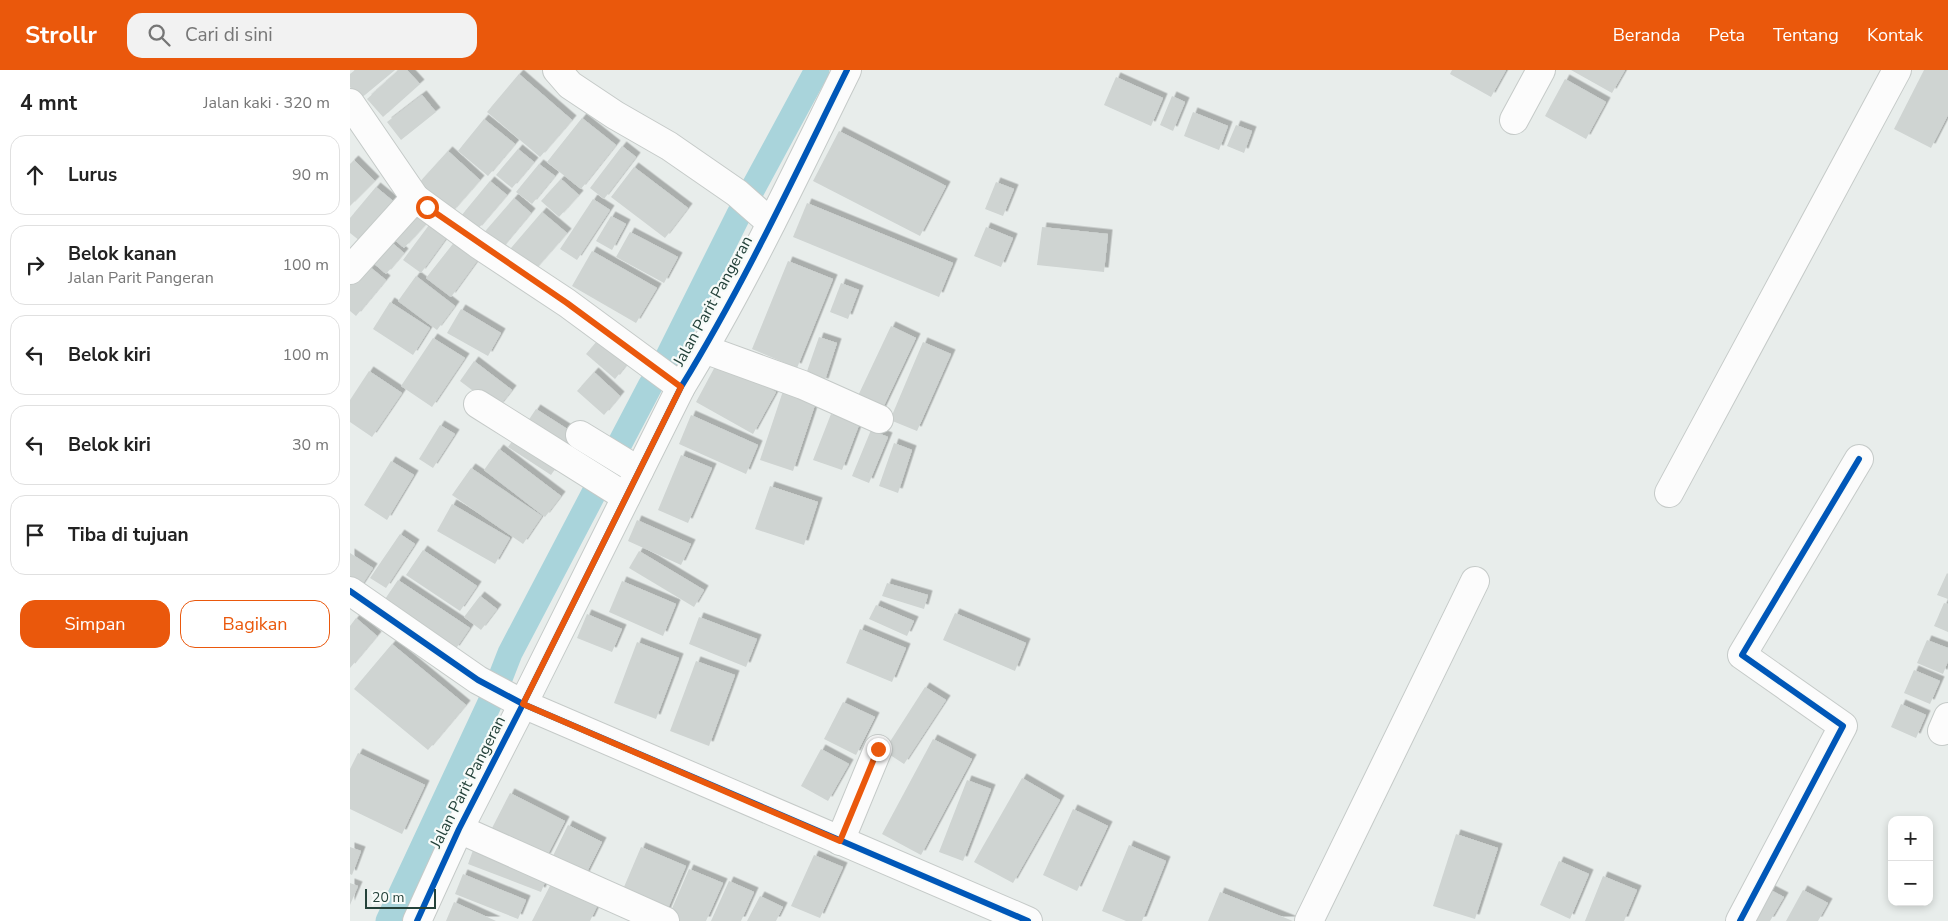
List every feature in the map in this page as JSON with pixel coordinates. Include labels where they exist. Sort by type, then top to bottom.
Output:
[{"type":"street","points":[[557,70],[570,85],[615,115],[669,146],[737,193],[764,216]]},
{"type":"street","name":"Jalan Parit Pangeran","points":[[417,921],[517,700],[625,497],[612,454],[676,384],[704,349],[764,216],[847,70]]},
{"type":"street","points":[[1514,120],[1541,70]]},
{"type":"street","points":[[1669,493],[1897,70]]},
{"type":"street","points":[[350,103],[415,198],[478,244],[567,303],[676,384]]},
{"type":"street","points":[[350,270],[415,198]]},
{"type":"street","points":[[704,349],[804,385],[879,419]]},
{"type":"street","points":[[478,404],[625,497]]},
{"type":"street","points":[[1740,921],[1843,726],[1742,656],[1859,459]]},
{"type":"street","points":[[1310,921],[1475,580]]},
{"type":"street","points":[[350,590],[478,680],[517,700],[1028,921]]},
{"type":"street","points":[[840,841],[878,749]]},
{"type":"street","points":[[459,829],[665,921]]},
{"type":"building","points":[[355,70],[395,70],[360,99],[350,87],[350,74]]},
{"type":"building","points":[[399,70],[407,70],[420,84],[383,117],[367,99]]},
{"type":"building","points":[[1452,70],[1506,70],[1491,97],[1450,74]]},
{"type":"building","points":[[1571,70],[1625,70],[1612,93]]},
{"type":"building","points":[[1924,70],[1948,70],[1948,115],[1931,148],[1894,129]]},
{"type":"building","points":[[519,74],[572,120],[540,157],[487,112]]},
{"type":"building","points":[[1116,77],[1163,98],[1151,126],[1104,105]]},
{"type":"building","points":[[1565,79],[1606,102],[1586,139],[1545,116]]},
{"type":"building","points":[[422,95],[436,112],[401,140],[387,122]]},
{"type":"building","points":[[1172,96],[1185,102],[1173,131],[1160,125]]},
{"type":"building","points":[[1193,112],[1228,126],[1219,150],[1184,136]]},
{"type":"building","points":[[582,118],[616,145],[581,189],[547,162]]},
{"type":"building","points":[[484,119],[515,144],[488,176],[458,151]]},
{"type":"building","points":[[1236,125],[1252,131],[1244,153],[1227,146]]},
{"type":"building","points":[[839,131],[946,186],[920,236],[813,181]]},
{"type":"building","points":[[622,146],[636,157],[604,199],[590,188]]},
{"type":"building","points":[[518,149],[534,162],[512,188],[496,175]]},
{"type":"building","points":[[448,151],[480,180],[450,214],[418,184]]},
{"type":"building","points":[[354,160],[375,181],[350,206],[350,164]]},
{"type":"building","points":[[539,164],[555,176],[532,204],[516,192]]},
{"type":"building","points":[[634,167],[688,208],[665,238],[611,197]]},
{"type":"building","points":[[561,179],[579,195],[559,217],[541,201]]},
{"type":"building","points":[[490,181],[507,195],[477,230],[461,216]]},
{"type":"building","points":[[996,182],[1014,189],[1003,216],[985,209]]},
{"type":"building","points":[[376,187],[393,201],[360,241],[350,233],[350,218]]},
{"type":"building","points":[[514,198],[531,213],[500,250],[482,235]]},
{"type":"building","points":[[593,199],[610,210],[577,260],[560,249]]},
{"type":"building","points":[[807,203],[953,263],[939,297],[793,237]]},
{"type":"building","points":[[413,209],[428,222],[404,248],[389,235]]},
{"type":"building","points":[[542,212],[567,233],[530,275],[506,254]]},
{"type":"building","points":[[611,216],[626,224],[612,250],[596,241]]},
{"type":"building","points":[[432,221],[450,233],[421,273],[403,260]]},
{"type":"building","points":[[986,227],[1013,238],[1001,267],[974,256]]},
{"type":"building","points":[[1042,227],[1108,234],[1104,272],[1037,265]]},
{"type":"building","points":[[630,232],[678,257],[664,283],[616,257]]},
{"type":"building","points":[[389,240],[404,253],[386,274],[371,261]]},
{"type":"building","points":[[456,240],[480,257],[451,297],[426,278]]},
{"type":"building","points":[[592,251],[657,288],[636,323],[572,286]]},
{"type":"building","points":[[788,261],[833,279],[797,368],[752,349]]},
{"type":"building","points":[[365,263],[386,280],[356,316],[350,311],[350,282]]},
{"type":"building","points":[[416,276],[455,306],[437,330],[398,301]]},
{"type":"building","points":[[841,283],[859,290],[848,319],[830,312]]},
{"type":"building","points":[[390,302],[430,328],[413,355],[373,329]]},
{"type":"building","points":[[461,309],[501,333],[488,356],[447,333]]},
{"type":"building","points":[[891,326],[916,338],[881,412],[856,400]]},
{"type":"building","points":[[819,337],[837,343],[824,383],[805,377]]},
{"type":"building","points":[[433,338],[465,358],[432,407],[401,386]]},
{"type":"building","points":[[598,340],[627,364],[615,379],[586,354]]},
{"type":"building","points":[[923,342],[951,354],[917,431],[890,420]]},
{"type":"building","points":[[474,361],[512,390],[497,409],[460,381]]},
{"type":"building","points":[[718,361],[776,392],[753,434],[696,402]]},
{"type":"building","points":[[369,371],[402,393],[372,437],[350,422],[350,400]]},
{"type":"building","points":[[594,372],[620,396],[604,415],[577,391]]},
{"type":"building","points":[[783,391],[816,402],[793,471],[760,460]]},
{"type":"building","points":[[536,409],[586,441],[574,460],[524,427]]},
{"type":"building","points":[[831,414],[859,425],[842,470],[813,460]]},
{"type":"building","points":[[691,415],[758,445],[746,474],[679,444]]},
{"type":"building","points":[[440,425],[455,434],[433,468],[419,459]]},
{"type":"building","points":[[871,430],[888,437],[869,483],[852,476]]},
{"type":"building","points":[[518,433],[560,462],[551,475],[508,447]]},
{"type":"building","points":[[894,443],[912,450],[898,493],[879,486]]},
{"type":"building","points":[[499,449],[561,496],[545,517],[484,470]]},
{"type":"building","points":[[681,455],[712,468],[688,523],[658,510]]},
{"type":"building","points":[[391,461],[414,475],[387,520],[364,505]]},
{"type":"building","points":[[471,468],[542,516],[523,544],[452,495]]},
{"type":"building","points":[[770,486],[818,502],[804,545],[755,529]]},
{"type":"building","points":[[452,504],[510,538],[495,564],[437,531]]},
{"type":"building","points":[[637,520],[691,544],[681,565],[628,541]]},
{"type":"building","points":[[400,534],[415,544],[386,588],[370,578]]},
{"type":"building","points":[[423,550],[477,586],[460,611],[406,575]]},
{"type":"building","points":[[639,551],[704,590],[694,607],[629,568]]},
{"type":"building","points":[[350,553],[373,568],[360,588],[350,581]]},
{"type":"building","points":[[1948,574],[1948,599],[1937,595]]},
{"type":"building","points":[[398,580],[470,628],[455,650],[383,602]]},
{"type":"building","points":[[622,581],[676,604],[663,636],[609,612]]},
{"type":"building","points":[[887,583],[928,595],[924,609],[882,596]]},
{"type":"building","points":[[480,596],[497,609],[481,630],[464,617]]},
{"type":"building","points":[[1944,603],[1948,604],[1948,632],[1934,626]]},
{"type":"building","points":[[876,605],[914,621],[907,636],[869,619]]},
{"type":"building","points":[[955,613],[1026,643],[1015,671],[943,640]]},
{"type":"building","points":[[587,614],[622,629],[612,652],[577,638]]},
{"type":"building","points":[[699,617],[757,639],[746,667],[689,644]]},
{"type":"building","points":[[356,618],[377,636],[350,668],[350,626]]},
{"type":"building","points":[[860,629],[906,648],[892,682],[846,663]]},
{"type":"building","points":[[1927,640],[1948,648],[1948,661],[1943,674],[1917,663]]},
{"type":"building","points":[[637,642],[679,658],[656,719],[614,703]]},
{"type":"building","points":[[392,644],[466,705],[428,750],[354,689]]},
{"type":"building","points":[[696,661],[735,675],[709,746],[670,731]]},
{"type":"building","points":[[1914,670],[1940,681],[1930,704],[1904,693]]},
{"type":"building","points":[[925,687],[946,700],[904,764],[884,751]]},
{"type":"building","points":[[843,702],[875,717],[856,755],[824,739]]},
{"type":"building","points":[[1901,704],[1926,715],[1916,738],[1891,727]]},
{"type":"building","points":[[933,739],[972,759],[921,855],[882,834]]},
{"type":"building","points":[[821,749],[849,764],[828,801],[801,786]]},
{"type":"building","points":[[358,753],[425,785],[402,834],[350,809],[350,769]]},
{"type":"building","points":[[1022,778],[1060,800],[1013,883],[974,862]]},
{"type":"building","points":[[967,780],[991,789],[963,861],[939,852]]},
{"type":"building","points":[[510,793],[565,821],[546,858],[491,830]]},
{"type":"building","points":[[1073,809],[1108,826],[1077,891],[1043,875]]},
{"type":"building","points":[[568,825],[602,842],[585,876],[551,860]]},
{"type":"building","points":[[1456,834],[1498,848],[1475,919],[1433,906]]},
{"type":"building","points":[[476,842],[550,870],[541,892],[468,864]]},
{"type":"building","points":[[1129,845],[1166,861],[1142,921],[1126,921],[1102,911]]},
{"type":"building","points":[[350,847],[361,851],[352,875],[350,874]]},
{"type":"building","points":[[641,847],[686,866],[666,913],[621,894]]},
{"type":"building","points":[[814,855],[843,867],[820,918],[791,906]]},
{"type":"building","points":[[1559,861],[1589,874],[1570,919],[1540,905]]},
{"type":"building","points":[[689,869],[723,883],[706,921],[676,921],[668,918]]},
{"type":"building","points":[[463,874],[526,900],[518,919],[455,894]]},
{"type":"building","points":[[1603,876],[1637,890],[1624,921],[1585,921]]},
{"type":"building","points":[[554,878],[600,900],[590,921],[532,921]]},
{"type":"building","points":[[729,881],[754,892],[741,921],[711,921]]},
{"type":"building","points":[[350,883],[358,886],[350,905]]},
{"type":"building","points":[[1765,887],[1784,897],[1770,921],[1754,921]]},
{"type":"building","points":[[1803,890],[1828,903],[1818,921],[1786,921]]},
{"type":"building","points":[[1220,892],[1293,921],[1208,921]]},
{"type":"building","points":[[760,896],[783,907],[776,921],[747,921]]},
{"type":"building","points":[[454,902],[496,921],[446,921]]},
{"type":"waterway","points":[[388,921],[494,694],[510,653],[650,386],[666,360],[738,216],[817,70]]},
{"type":"cycle path","points":[[417,921],[459,829],[681,387],[747,271],[847,70]]},
{"type":"cycle path","points":[[1740,921],[1843,726],[1742,655],[1859,459]]},
{"type":"cycle path","points":[[350,591],[478,680],[523,704],[1028,921]]},
{"type":"route","points":[[427,207],[478,244],[567,303],[681,387],[523,704],[840,841],[878,749]]}]
